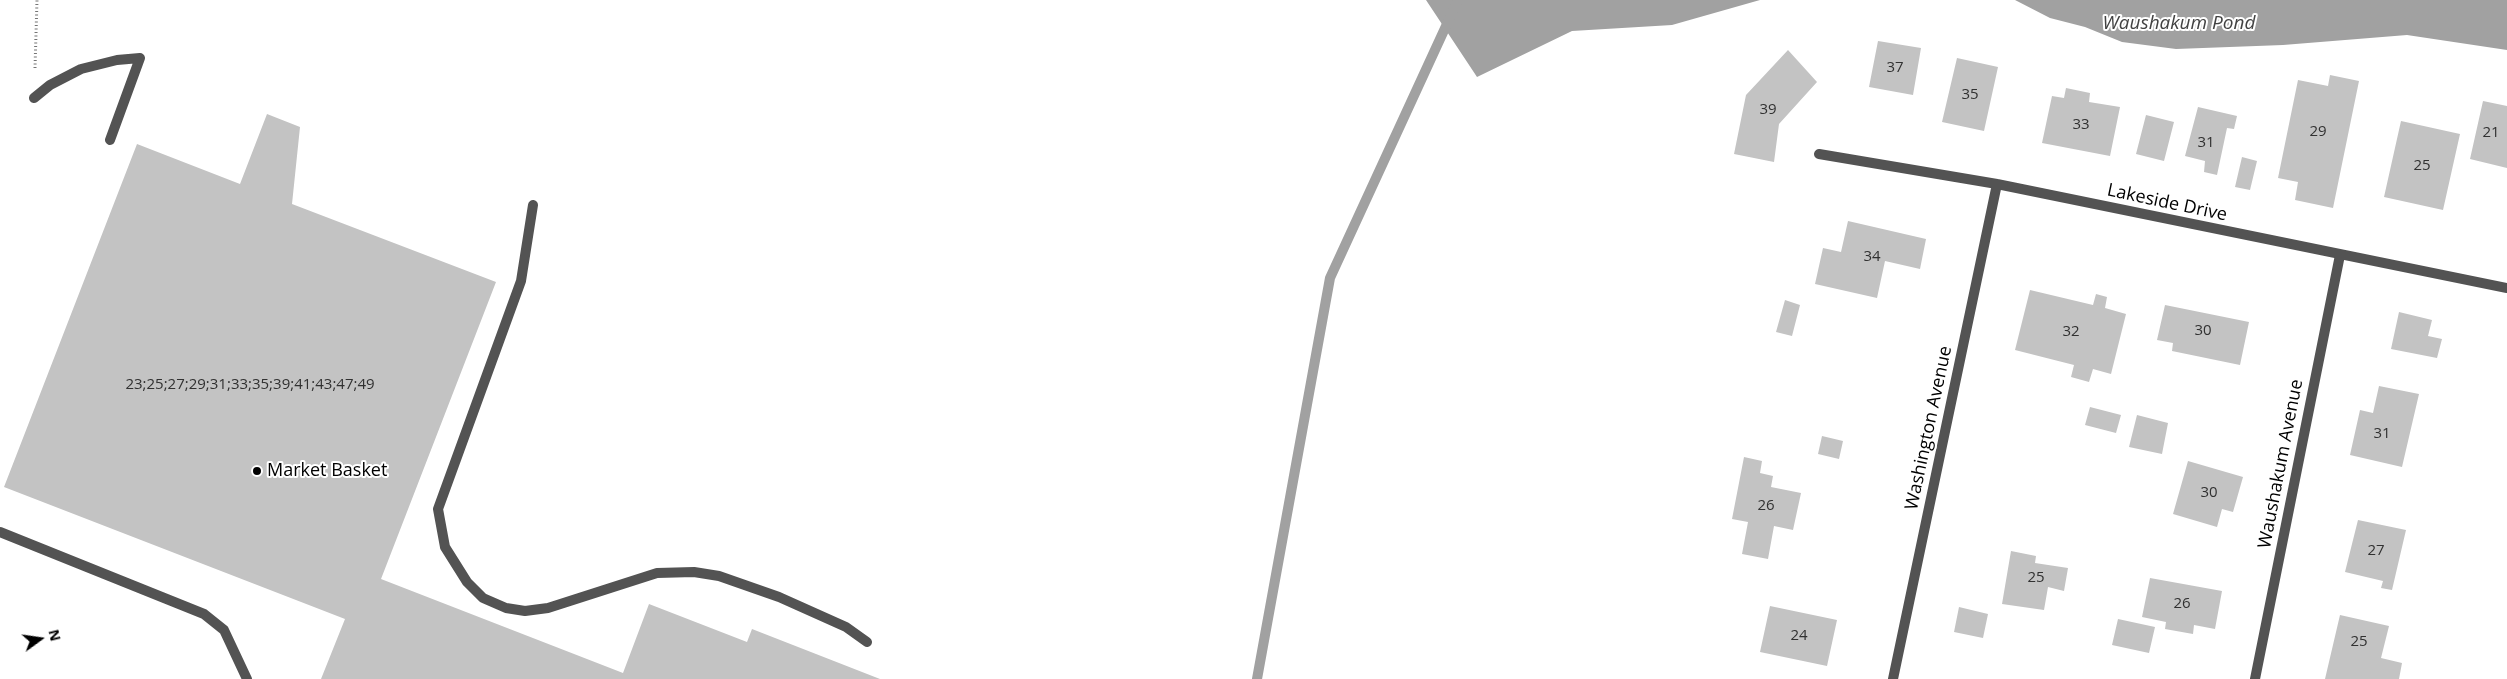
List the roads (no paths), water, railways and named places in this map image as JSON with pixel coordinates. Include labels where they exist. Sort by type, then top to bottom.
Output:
[{"type":"street","points":[[34,98],[50,85],[81,69],[117,60],[140,58],[110,140]]},
{"type":"street","name":"Lakeside Drive","points":[[1819,154],[1997,184],[2507,288]]},
{"type":"street","name":"Washington Avenue","points":[[1893,679],[1997,184]]},
{"type":"street","points":[[533,205],[521,281],[438,509],[445,548],[467,582],[483,598],[506,608],[525,611],[548,608],[657,574],[694,572],[719,576],[779,597],[846,627],[867,642]]},
{"type":"street","name":"Waushakum Avenue","points":[[2254,679],[2340,255]]},
{"type":"street","points":[[0,532],[204,614],[224,630],[247,679]]},
{"type":"water","points":[[1426,0],[1760,0],[1672,25],[1572,31],[1477,77]]},
{"type":"water","name":"Waushakum Pond","points":[[2015,0],[2507,0],[2507,50],[2407,35],[2283,45],[2176,49],[2122,42],[2085,27],[2050,18]]},
{"type":"waterway","points":[[1257,679],[1330,278],[1458,0]]},
{"type":"place","name":"Market Basket","points":[[257,471]]}]
